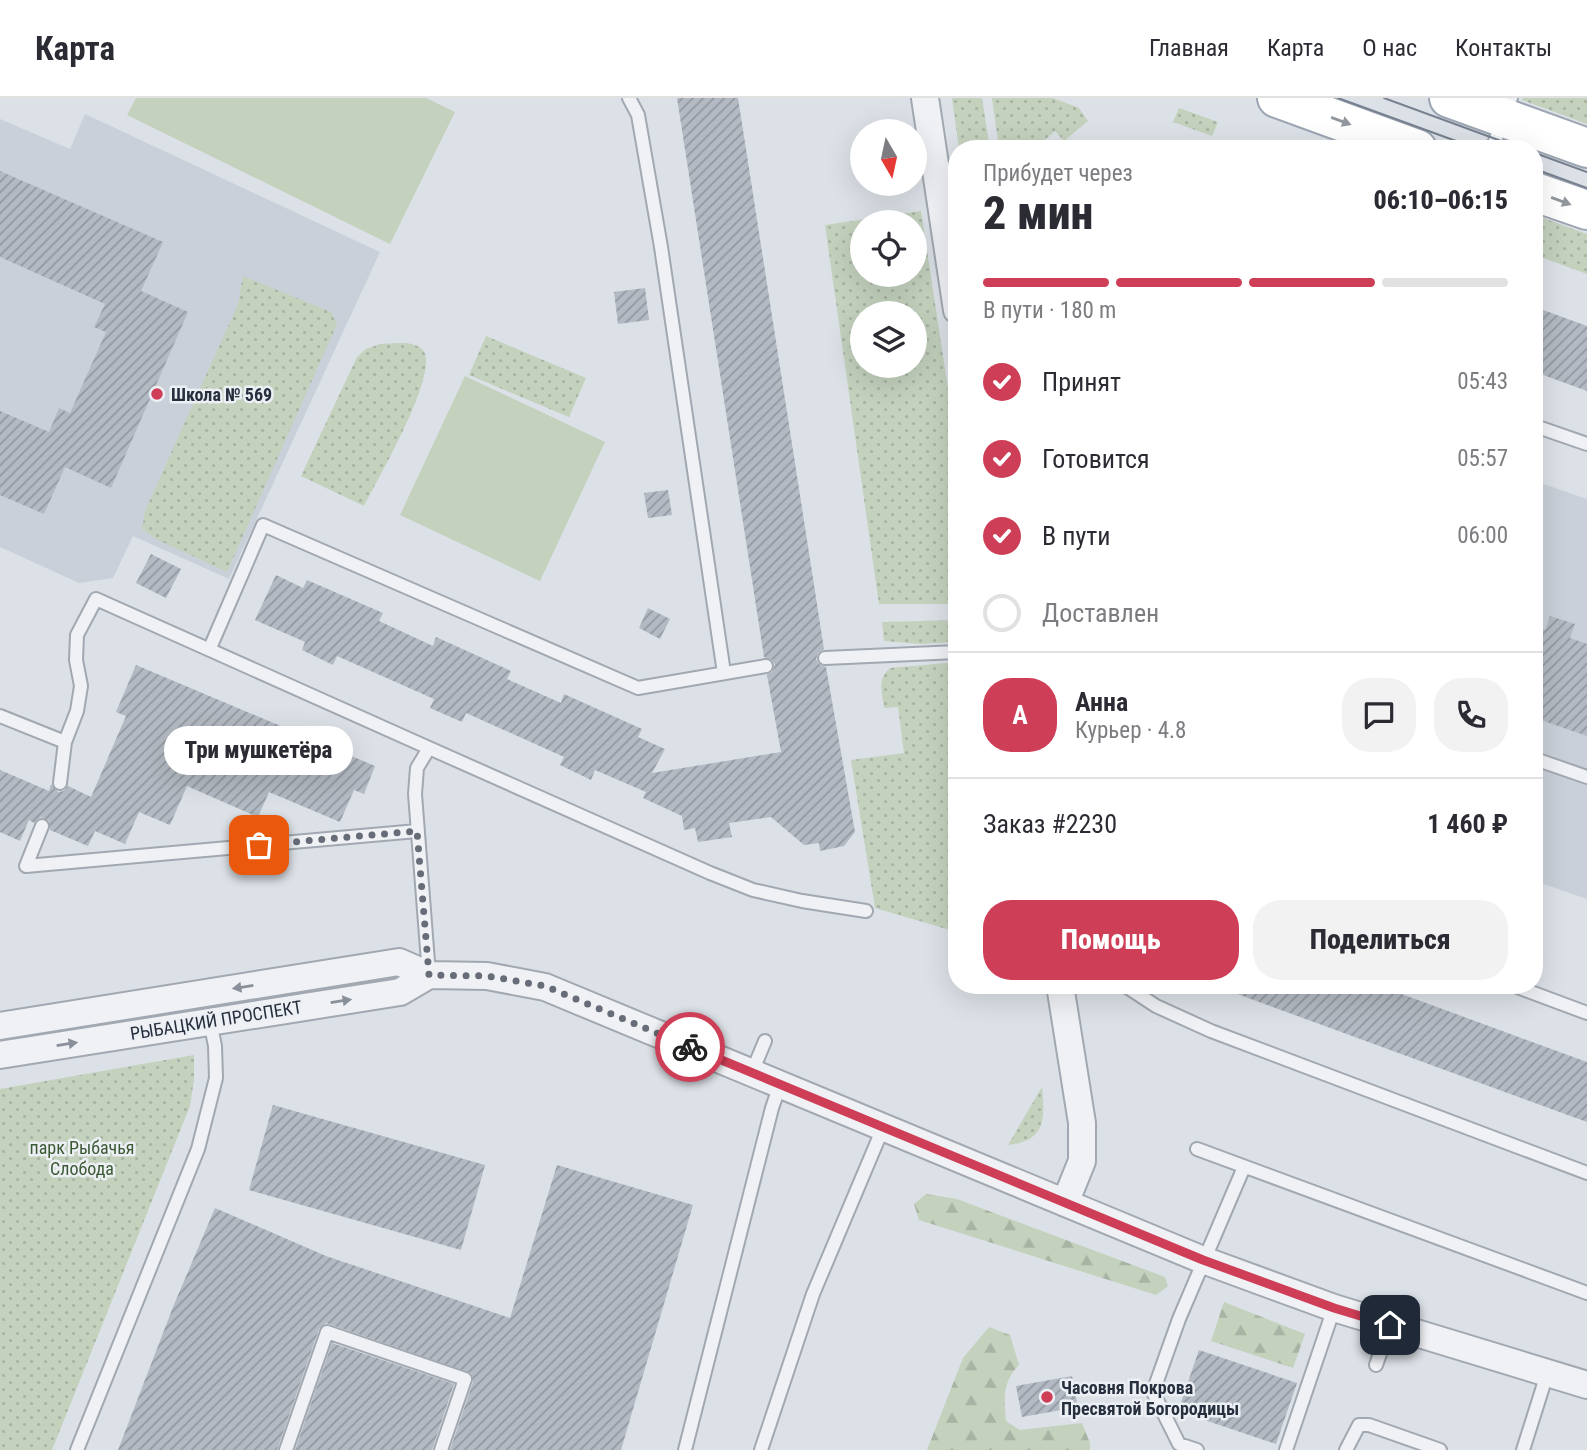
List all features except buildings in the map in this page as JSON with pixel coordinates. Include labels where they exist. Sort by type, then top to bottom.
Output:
[{"type":"main road","points":[[1277,98],[1392,140]]},
{"type":"main road","points":[[1449,98],[1502,122],[1587,148]]},
{"type":"main road","points":[[1543,194],[1587,211]]},
{"type":"street","points":[[925,98],[948,246]]},
{"type":"street","name":"РЫБАЦКИЙ ПРОСПЕКТ","points":[[0,1026],[399,962],[429,975],[487,976],[545,986],[1203,1260],[1334,1308],[1587,1385]]},
{"type":"street","name":"РЫБАЦКИЙ ПРОСПЕКТ","points":[[0,1055],[400,992],[429,975]]},
{"type":"street","points":[[205,993],[210,1021]]},
{"type":"street","points":[[1061,994],[1082,1123],[1082,1161],[1065,1203]]},
{"type":"lane","points":[[629,98],[638,115],[661,247],[724,673]]},
{"type":"lane","points":[[1543,429],[1587,444]]},
{"type":"lane","points":[[210,648],[263,525],[638,688],[766,666]]},
{"type":"lane","points":[[60,783],[65,742],[77,711],[81,686],[76,660],[77,635],[96,599],[687,864],[753,890],[866,911]]},
{"type":"lane","points":[[825,658],[948,652]]},
{"type":"lane","points":[[0,716],[65,742]]},
{"type":"lane","points":[[429,748],[417,768],[415,794],[429,975]]},
{"type":"lane","points":[[1543,762],[1587,777]]},
{"type":"lane","points":[[41,826],[26,866],[417,831]]},
{"type":"lane","points":[[1138,994],[1156,1006],[1211,1031],[1587,1173]]},
{"type":"lane","points":[[1536,994],[1587,1013]]},
{"type":"lane","points":[[77,1450],[198,1149],[216,1078],[215,1045],[210,1021]]},
{"type":"lane","points":[[752,1072],[765,1041]]},
{"type":"lane","points":[[685,1450],[780,1085]]},
{"type":"lane","points":[[761,1450],[813,1294],[883,1128]]},
{"type":"lane","points":[[1197,1149],[1587,1293]]},
{"type":"lane","points":[[1197,1450],[1179,1444],[1153,1392],[1179,1319],[1244,1167]]},
{"type":"lane","points":[[1286,1450],[1334,1308]]},
{"type":"lane","points":[[1377,1365],[1390,1325]]},
{"type":"lane","points":[[286,1450],[327,1332],[465,1379],[441,1450]]},
{"type":"lane","points":[[1523,1450],[1547,1374]]},
{"type":"lane","points":[[1346,1450],[1359,1425],[1369,1425],[1440,1450]]},
{"type":"shaded area","name":"Школа № 569","points":[[85,114],[380,252],[229,579],[133,536],[113,578],[79,583],[0,547],[0,119],[70,149]]},
{"type":"shaded area","points":[[1543,484],[1587,499],[1587,899],[1543,884]]},
{"type":"green space","points":[[136,98],[426,98],[455,112],[390,244],[127,115]]},
{"type":"green space","points":[[952,98],[982,98],[989,140],[958,140]]},
{"type":"green space","points":[[992,98],[1053,98],[1079,108],[1088,121],[1065,140],[1055,131],[1045,140],[998,140]]},
{"type":"green space","points":[[1587,98],[1587,124],[1522,100]]},
{"type":"green space","points":[[1179,108],[1218,122],[1212,136],[1173,122]]},
{"type":"green space","points":[[1543,218],[1587,234],[1587,274],[1543,258]]},
{"type":"green space","points":[[850,221],[850,287],[927,287],[927,250],[948,389],[948,604],[879,604],[825,225]]},
{"type":"green space","points":[[243,276],[331,312],[337,324],[227,572],[156,539],[142,529],[145,511],[238,304]]},
{"type":"green space","points":[[486,336],[586,378],[569,417],[469,375]]},
{"type":"green space","points":[[380,344],[413,344],[422,349],[426,360],[416,401],[364,506],[301,476],[357,357],[366,349]]},
{"type":"green space","points":[[465,376],[605,442],[540,581],[400,515]]},
{"type":"green space","points":[[948,620],[948,642],[920,644],[884,641],[882,622]]},
{"type":"green space","points":[[948,663],[948,929],[875,908],[851,760],[904,753],[898,707],[884,708],[882,681],[890,668]]},
{"type":"green space","name":"парк Рыбачья Слобода","points":[[194,1055],[190,1106],[52,1450],[0,1450],[0,1089]]},
{"type":"green space","points":[[1042,1087],[1043,1118],[1036,1133],[1030,1139],[1008,1145]]},
{"type":"green space","points":[[926,1194],[957,1199],[1165,1277],[1168,1286],[1156,1295],[919,1220],[914,1204]]},
{"type":"green space","points":[[1224,1302],[1305,1334],[1293,1368],[1211,1341]]},
{"type":"green space","points":[[989,1327],[1010,1335],[1019,1365],[1007,1384],[1006,1421],[1020,1430],[1082,1423],[1090,1450],[927,1450],[963,1358]]},
{"type":"tram line","points":[[1338,98],[1453,140]]},
{"type":"tram line","points":[[1384,98],[1498,140]]},
{"type":"tram line","points":[[1543,156],[1587,172]]},
{"type":"tram line","points":[[1543,172],[1587,188]]},
{"type":"way so far","points":[[259,845],[417,831],[429,975],[487,976],[545,986],[690,1047]]},
{"type":"place","name":"Школа № 569","points":[[157,394]]},
{"type":"place","name":"Три мушкетёра","points":[[259,845]]},
{"type":"place","name":"Часовня Покрова Пресвятой Богородицы","points":[[1047,1397]]},
{"type":"route","points":[[690,1047],[1203,1260],[1334,1308],[1390,1325]]}]
